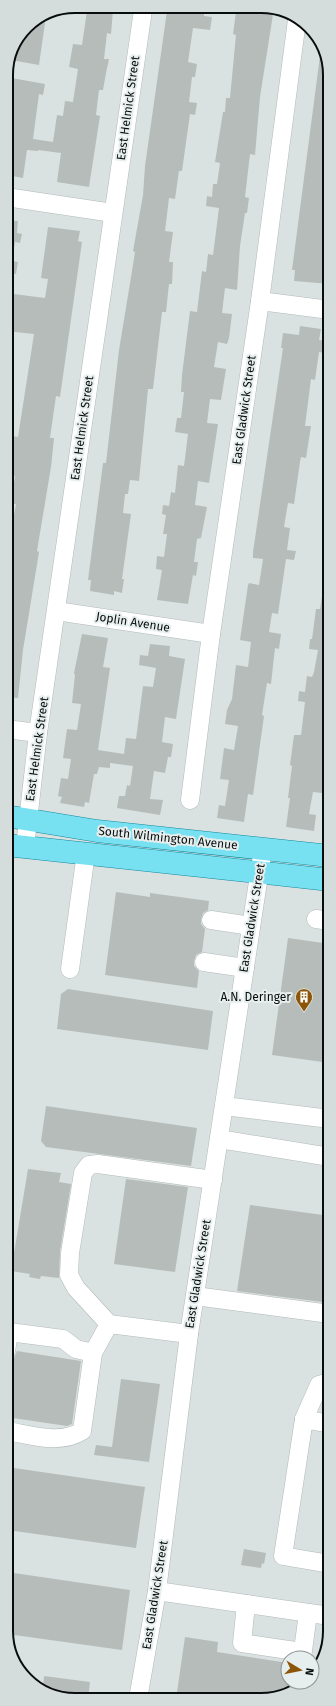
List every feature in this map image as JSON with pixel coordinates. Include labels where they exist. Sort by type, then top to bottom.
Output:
[{"type":"main road","name":"South Wilmington Avenue","points":[[13,817],[98,831],[323,855]]},
{"type":"main road","name":"South Wilmington Avenue","points":[[16,846],[323,879]]},
{"type":"street","name":"East Helmick Street","points":[[16,846],[28,818],[38,734],[142,13]]},
{"type":"street","name":"East Gladwick Street","points":[[190,800],[211,634],[260,302],[296,24]]},
{"type":"street","points":[[13,198],[113,213]]},
{"type":"street","points":[[260,302],[323,309]]},
{"type":"street","name":"Joplin Avenue","points":[[56,611],[211,634]]},
{"type":"street","points":[[13,730],[38,734]]},
{"type":"street","name":"East Gladwick Street","points":[[139,1693],[157,1591],[189,1334],[263,849]]},
{"type":"street","points":[[70,969],[86,853]]},
{"type":"street","points":[[211,920],[251,926]]},
{"type":"street","points":[[204,962],[245,968]]},
{"type":"street","points":[[224,1106],[323,1118]]},
{"type":"street","points":[[219,1139],[323,1156]]},
{"type":"street","points":[[189,1334],[109,1324],[76,1288],[70,1275],[70,1253],[83,1173],[89,1164],[212,1180]]},
{"type":"street","points":[[195,1296],[323,1313]]},
{"type":"street","points":[[13,1433],[60,1439],[72,1438],[82,1432],[93,1353],[109,1324]]},
{"type":"street","points":[[13,1333],[62,1339],[76,1349],[93,1353]]},
{"type":"street","points":[[323,1384],[320,1385],[304,1419],[283,1556],[323,1563]]},
{"type":"street","points":[[304,1419],[323,1423]]},
{"type":"street","points":[[157,1591],[323,1615]]},
{"type":"street","points":[[246,1604],[242,1643],[280,1651]]},
{"type":"street","points":[[303,1650],[308,1613]]},
{"type":"building","points":[[87,13],[113,13],[111,34],[107,33],[104,59],[109,59],[103,90],[99,90],[96,115],[100,116],[89,187],[57,182],[61,153],[27,150],[23,178],[13,176],[13,78],[45,84],[43,95],[39,94],[33,139],[53,142],[57,115],[63,116],[65,101],[73,102],[78,69],[69,67],[73,44],[82,45]]},
{"type":"building","points":[[167,13],[204,13],[204,16],[212,17],[210,30],[193,28],[188,62],[197,64],[195,77],[192,77],[189,102],[197,103],[195,115],[190,114],[182,171],[179,171],[175,199],[169,198],[165,231],[173,232],[169,262],[173,262],[172,284],[169,284],[166,312],[162,312],[153,389],[148,389],[139,481],[130,480],[128,494],[125,494],[123,513],[131,514],[122,579],[124,579],[122,593],[114,591],[114,595],[90,591],[91,580],[88,580],[103,463],[106,463],[119,350],[135,252],[133,251],[143,195],[145,166]]},
{"type":"building","points":[[236,13],[273,14],[260,97],[255,155],[250,154],[245,197],[249,198],[240,246],[237,290],[225,288],[222,313],[232,314],[229,338],[227,344],[218,342],[214,367],[226,369],[221,400],[210,399],[207,423],[218,424],[209,483],[198,481],[195,505],[207,507],[201,538],[197,539],[194,562],[198,562],[196,576],[193,575],[188,604],[157,600],[162,570],[156,569],[157,556],[164,557],[167,534],[163,534],[166,515],[162,514],[163,505],[169,506],[171,492],[175,493],[178,465],[184,466],[188,434],[175,432],[177,418],[181,418],[184,392],[181,392],[182,375],[190,311],[197,312],[202,271],[206,272],[208,254],[213,255],[219,208],[206,206],[207,196],[212,197],[213,184],[217,184],[220,163],[215,162],[223,112],[225,112],[226,98],[230,98],[236,35],[233,34]]},
{"type":"building","points":[[43,22],[45,23],[39,65],[15,61],[19,48],[26,37],[34,28]]},
{"type":"building","points":[[320,56],[323,75],[323,283],[294,281],[295,270],[292,270]]},
{"type":"building","points":[[13,221],[18,221],[17,233],[22,234],[20,243],[15,242],[13,255]]},
{"type":"building","points":[[48,227],[80,231],[78,241],[82,242],[60,397],[56,396],[50,438],[54,438],[51,467],[37,551],[39,552],[23,650],[18,698],[13,698],[13,520],[16,504],[13,504],[15,476],[13,476],[13,436],[18,437],[34,334],[13,332],[13,294],[45,298],[48,279],[41,278]]},
{"type":"building","points":[[13,261],[18,262],[16,274],[13,274]]},
{"type":"building","points":[[300,326],[321,329],[319,340],[323,340],[323,352],[319,352],[315,380],[311,379],[305,426],[311,426],[306,458],[301,457],[294,504],[288,503],[284,527],[290,528],[287,550],[296,551],[294,560],[286,559],[278,614],[272,613],[269,632],[281,634],[279,649],[275,648],[271,684],[267,683],[253,795],[248,794],[244,822],[217,818],[219,805],[225,806],[229,780],[220,779],[224,748],[234,750],[238,726],[225,724],[227,710],[232,699],[236,665],[248,667],[251,642],[240,640],[248,585],[249,583],[259,585],[263,559],[253,558],[253,552],[283,348],[281,348],[283,333],[299,335]]},
{"type":"building","points":[[323,590],[323,786],[322,793],[313,792],[309,814],[316,815],[314,831],[286,827],[290,798],[288,798],[292,766],[290,765],[294,735],[301,735],[305,702],[298,701],[299,691],[305,692],[307,676],[312,677],[314,672],[318,650],[309,649],[310,639],[312,639],[316,609],[320,609]]},
{"type":"building","points":[[82,634],[108,638],[103,667],[110,668],[98,750],[124,754],[126,738],[136,739],[143,686],[153,687],[156,668],[139,665],[140,655],[148,656],[150,644],[170,646],[169,656],[185,659],[176,719],[165,717],[162,742],[173,744],[171,757],[168,757],[165,773],[154,771],[150,799],[163,800],[160,815],[117,808],[119,796],[125,796],[127,785],[130,786],[133,766],[110,763],[110,768],[99,767],[97,774],[94,774],[89,803],[85,802],[84,807],[60,803],[62,797],[58,796],[61,778],[68,779],[71,759],[63,758],[67,729],[77,730],[81,704],[72,703],[74,673]]},
{"type":"building","points":[[116,892],[150,897],[150,893],[209,901],[208,910],[203,913],[201,919],[201,924],[205,929],[202,952],[196,955],[194,961],[194,966],[199,971],[197,988],[105,975]]},
{"type":"building","name":"A.N. Deringer","points":[[288,938],[323,943],[323,1062],[272,1055]]},
{"type":"building","points":[[68,989],[213,1011],[208,1050],[57,1029],[61,994]]},
{"type":"building","points":[[46,1106],[197,1128],[191,1166],[46,1147],[41,1141]]},
{"type":"building","points":[[28,1169],[61,1173],[59,1182],[71,1184],[60,1251],[59,1278],[41,1276],[40,1279],[29,1277],[30,1274],[13,1271],[13,1259]]},
{"type":"building","points":[[126,1179],[188,1187],[175,1272],[114,1264]]},
{"type":"building","points":[[250,1205],[323,1215],[323,1302],[237,1291]]},
{"type":"building","points":[[17,1351],[81,1361],[72,1424],[67,1426],[13,1418],[14,1358]]},
{"type":"building","points":[[121,1379],[160,1384],[149,1462],[94,1455],[96,1445],[112,1447]]},
{"type":"building","points":[[13,1468],[145,1487],[136,1548],[13,1531]]},
{"type":"building","points":[[244,1549],[266,1553],[264,1564],[262,1563],[261,1568],[241,1565]]},
{"type":"building","points":[[13,1573],[130,1590],[122,1650],[13,1635]]},
{"type":"building","points":[[185,1637],[218,1642],[217,1652],[280,1662],[281,1690],[261,1693],[177,1693]]},
{"type":"building","points":[[44,1676],[90,1682],[89,1693],[63,1692],[43,1685]]},
{"type":"place","name":"A.N. Deringer","points":[[304,1012]]}]
